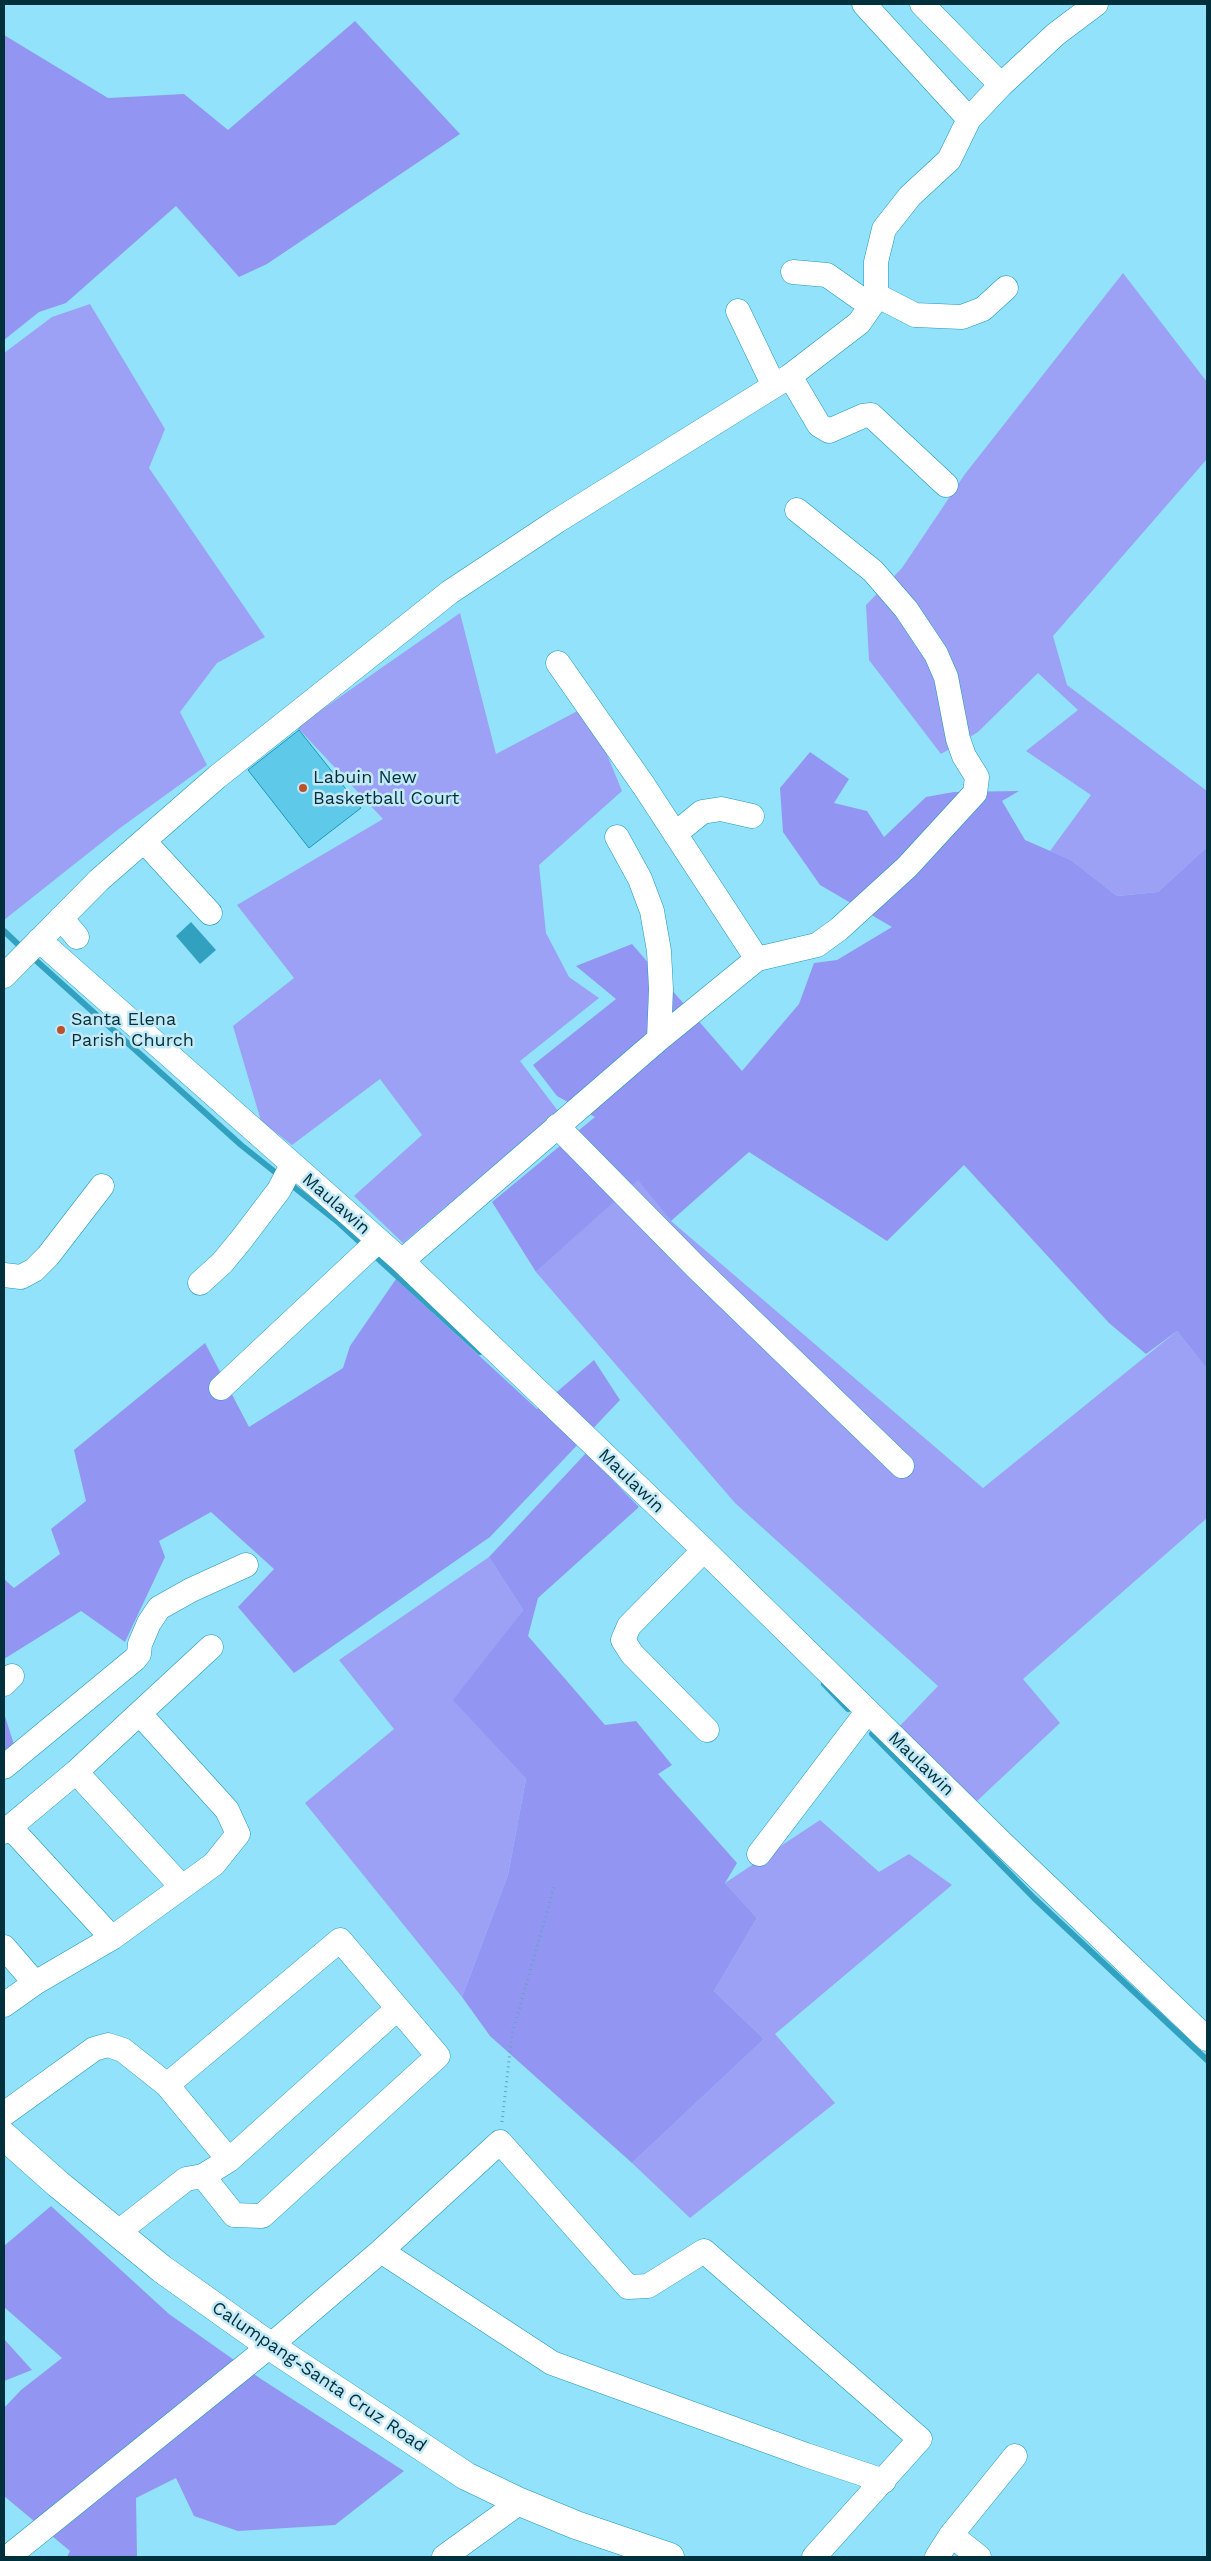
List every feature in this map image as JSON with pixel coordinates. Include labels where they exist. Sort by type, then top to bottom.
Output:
[{"type":"main road","name":"Calumpang-Santa Cruz Road","points":[[4,2136],[162,2269],[270,2346],[466,2476],[520,2502],[629,2544],[670,2557]]},
{"type":"street","points":[[864,4],[970,119]]},
{"type":"street","points":[[922,4],[1001,85]]},
{"type":"street","points":[[8,963],[40,940],[99,880],[238,759],[450,592],[557,521],[782,380],[858,323],[874,300],[876,262],[884,229],[910,196],[949,160],[970,119],[1001,85],[1056,34],[1096,4]]},
{"type":"street","points":[[793,272],[827,275],[874,300],[916,315],[962,317],[983,309],[1006,288]]},
{"type":"street","points":[[738,311],[782,380],[819,425],[829,430],[863,416],[871,415],[946,485]]},
{"type":"street","points":[[402,1261],[658,1039],[757,959],[817,945],[839,929],[908,867],[975,793],[977,777],[964,756],[958,739],[946,677],[936,654],[906,609],[873,571],[797,510]]},
{"type":"street","points":[[558,663],[675,834],[757,959]]},
{"type":"street","points":[[675,834],[702,812],[721,809],[752,816]]},
{"type":"street","points":[[617,837],[640,879],[652,911],[659,951],[661,989],[658,1039]]},
{"type":"street","points":[[144,841],[210,913]]},
{"type":"street","points":[[61,918],[77,937]]},
{"type":"street","name":"Maulawin","points":[[40,940],[402,1261],[704,1550],[867,1712],[1207,2039]]},
{"type":"street","points":[[557,1126],[696,1267],[902,1466]]},
{"type":"street","points":[[200,1284],[222,1263],[241,1240],[279,1190],[292,1165]]},
{"type":"street","points":[[4,1275],[21,1277],[34,1270],[102,1186]]},
{"type":"street","points":[[221,1388],[378,1241]]},
{"type":"street","points":[[704,1550],[629,1626],[623,1640],[632,1654],[707,1730]]},
{"type":"street","points":[[4,1768],[139,1654],[140,1644],[149,1623],[159,1608],[191,1590],[246,1565]]},
{"type":"street","points":[[112,1938],[7,1829],[76,1772],[211,1647]]},
{"type":"street","points":[[759,1854],[867,1712]]},
{"type":"street","points":[[4,2005],[35,1983],[112,1938],[181,1886],[214,1864],[238,1834],[227,1810],[140,1714]]},
{"type":"street","points":[[76,1772],[181,1886]]},
{"type":"street","points":[[167,2085],[340,1940],[438,2056],[262,2216],[234,2214],[203,2176]]},
{"type":"street","points":[[4,1947],[35,1983]]},
{"type":"street","points":[[117,2233],[186,2179],[203,2176],[229,2160],[397,2009]]},
{"type":"street","points":[[4,2114],[94,2050],[108,2045],[123,2050],[167,2085],[229,2160]]},
{"type":"street","points":[[7,2554],[270,2346],[381,2251],[500,2142],[628,2287],[648,2286],[704,2251],[920,2439],[814,2557]]},
{"type":"street","points":[[381,2251],[552,2363],[884,2481]]},
{"type":"street","points":[[937,2557],[952,2535],[1015,2456]]},
{"type":"street","points":[[444,2557],[520,2502]]},
{"type":"street","points":[[952,2535],[979,2557]]},
{"type":"path","points":[[500,2142],[512,2034],[555,1884]]},
{"type":"shaded area","points":[[355,21],[460,134],[267,264],[239,277],[176,206],[66,303],[39,312],[4,340],[4,35],[108,98],[184,94],[228,130]]},
{"type":"shaded area","points":[[1123,273],[1207,382],[1207,459],[1053,636],[1067,685],[1207,791],[1207,847],[1158,892],[1117,896],[1071,860],[1050,851],[1091,795],[1026,751],[1078,710],[1038,673],[978,732],[941,754],[869,660],[866,605],[902,568],[965,474]]},
{"type":"shaded area","points":[[90,304],[165,429],[149,468],[265,637],[217,663],[180,712],[207,765],[120,828],[4,920],[4,353],[52,317]]},
{"type":"shaded area","points":[[460,613],[496,754],[587,706],[622,791],[539,865],[546,933],[569,977],[599,998],[520,1061],[558,1111],[403,1243],[354,1196],[422,1135],[380,1079],[292,1145],[261,1121],[233,1026],[294,978],[237,905],[383,819],[297,727]]},
{"type":"shaded area","points":[[810,752],[849,779],[834,803],[867,811],[884,837],[926,797],[954,792],[1019,791],[1002,801],[1025,840],[1071,860],[1117,896],[1158,892],[1207,847],[1207,1369],[1177,1331],[1146,1354],[1109,1323],[964,1165],[887,1241],[749,1152],[671,1221],[638,1180],[536,1272],[492,1202],[595,1117],[557,1096],[533,1065],[616,999],[576,966],[632,944],[742,1071],[799,1004],[814,963],[837,960],[892,927],[820,885],[783,832],[780,788]]},
{"type":"shaded area","points":[[191,922],[216,950],[200,964],[176,936]]},
{"type":"shaded area","points":[[638,1179],[671,1221],[983,1488],[1177,1331],[1207,1369],[1207,1518],[1023,1679],[1060,1723],[977,1801],[898,1728],[938,1686],[735,1503],[536,1272]]},
{"type":"shaded area","points":[[396,1279],[537,1409],[594,1360],[620,1400],[490,1537],[294,1673],[238,1607],[274,1569],[211,1512],[159,1541],[165,1557],[125,1642],[81,1611],[4,1659],[4,1579],[14,1588],[60,1554],[51,1529],[86,1501],[74,1450],[205,1343],[249,1427],[343,1368],[350,1346]]},
{"type":"shaded area","points":[[586,1453],[639,1507],[538,1598],[528,1636],[605,1725],[636,1721],[672,1765],[658,1774],[737,1863],[725,1883],[757,1918],[714,1991],[764,2039],[632,2163],[490,2036],[462,1997],[508,1875],[526,1779],[453,1700],[523,1610],[489,1557]]},
{"type":"shaded area","points":[[489,1557],[523,1610],[454,1700],[526,1779],[508,1875],[462,1997],[305,1803],[394,1729],[339,1660]]},
{"type":"shaded area","points":[[4,1713],[15,1748],[4,1755]]},
{"type":"shaded area","points":[[820,1820],[879,1872],[909,1854],[952,1885],[775,2034],[835,2103],[690,2218],[632,2163],[764,2039],[714,1991],[757,1918],[725,1883]]},
{"type":"shaded area","points":[[51,2206],[169,2314],[261,2379],[404,2471],[335,2525],[238,2531],[194,2516],[176,2478],[136,2498],[137,2557],[67,2557],[70,2551],[4,2496],[4,2408],[21,2390],[62,2358],[4,2307],[4,2246]]},
{"type":"shaded area","points":[[4,2339],[32,2370],[4,2381]]},
{"type":"building","name":"Labuin New Basketball Court","points":[[299,730],[361,808],[309,848],[248,770]]},
{"type":"waterway","points":[[4,931],[23,949]]},
{"type":"waterway","points":[[31,956],[241,1145],[339,1223],[480,1352]]},
{"type":"waterway","points":[[824,1684],[848,1709]]},
{"type":"waterway","points":[[872,1734],[1034,1898],[1207,2060]]},
{"type":"place","name":"Labuin New Basketball Court","points":[[303,788]]},
{"type":"place","name":"Santa Elena Parish Church","points":[[61,1030]]}]
